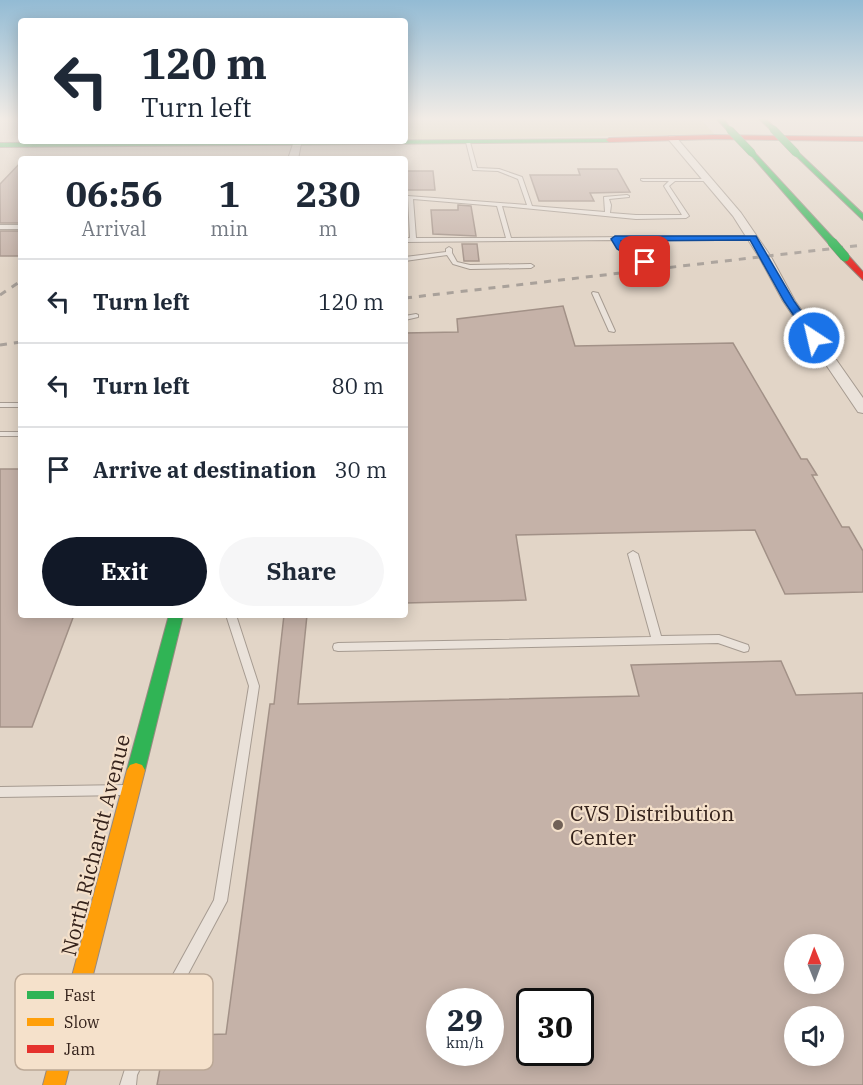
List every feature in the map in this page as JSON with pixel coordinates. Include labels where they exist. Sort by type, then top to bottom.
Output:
[{"type":"main road","points":[[766,169],[863,277]]},
{"type":"main road","points":[[812,169],[863,218]]},
{"type":"main road","name":"North Richardt Avenue","points":[[83,974],[175,618]]},
{"type":"main road","name":"North Richardt Avenue","points":[[54,1085],[58,1070]]},
{"type":"street","points":[[700,169],[753,238],[789,301],[863,409]]},
{"type":"lane","points":[[475,169],[499,170],[520,178],[530,207]]},
{"type":"lane","points":[[643,180],[710,180]]},
{"type":"lane","points":[[412,240],[410,197],[607,214],[686,216],[666,186],[674,180]]},
{"type":"lane","points":[[607,214],[606,198],[627,196]]},
{"type":"lane","points":[[499,204],[509,240]]},
{"type":"lane","points":[[0,227],[18,227]]},
{"type":"lane","points":[[408,240],[753,238]]},
{"type":"lane","points":[[615,239],[620,248],[645,262]]},
{"type":"lane","points":[[450,240],[449,254],[455,263],[470,267],[531,266]]},
{"type":"lane","points":[[408,259],[449,254]]},
{"type":"lane","points":[[595,293],[612,331]]},
{"type":"lane","points":[[408,317],[416,316]]},
{"type":"lane","points":[[0,405],[18,405]]},
{"type":"lane","points":[[0,434],[18,434]]},
{"type":"lane","points":[[633,554],[657,640]]},
{"type":"lane","points":[[181,974],[220,901],[254,686],[232,618]]},
{"type":"lane","points":[[338,646],[719,639],[744,648]]},
{"type":"lane","points":[[0,792],[130,790]]},
{"type":"lane","points":[[128,1085],[132,1070]]},
{"type":"building","points":[[15,169],[18,169],[18,223],[0,223],[0,184]]},
{"type":"building","points":[[578,169],[617,169],[630,192],[590,193],[594,201],[539,201],[530,175],[580,175]]},
{"type":"building","points":[[408,171],[433,171],[435,190],[408,190]]},
{"type":"building","points":[[458,205],[471,206],[476,236],[433,234],[431,210],[458,210]]},
{"type":"building","points":[[0,231],[18,231],[18,256],[0,256]]},
{"type":"building","points":[[462,244],[477,244],[479,261],[464,261]]},
{"type":"building","points":[[563,306],[575,346],[733,343],[801,459],[807,459],[817,475],[812,475],[842,527],[849,527],[863,551],[863,592],[785,594],[755,530],[516,535],[526,600],[408,603],[408,333],[458,332],[457,319]]},
{"type":"building","points":[[0,469],[18,469],[18,618],[73,618],[32,727],[0,727]]},
{"type":"building","name":"CVS Distribution Center","points":[[284,618],[307,618],[298,704],[639,696],[631,665],[781,661],[796,695],[863,693],[863,1085],[157,1085],[160,1070],[213,1070],[213,1034],[226,1034],[270,704],[274,704]]},
{"type":"railway","points":[[408,298],[863,245]]},
{"type":"railway","points":[[0,295],[18,283]]},
{"type":"railway","points":[[0,345],[18,342]]},
{"type":"traffic: fast","points":[[766,169],[832,242]]},
{"type":"traffic: fast","points":[[812,169],[863,218]]},
{"type":"traffic: fast","points":[[832,242],[845,257]]},
{"type":"traffic: fast","points":[[136,770],[175,618]]},
{"type":"traffic: slow","points":[[83,974],[136,770]]},
{"type":"traffic: slow","points":[[54,1085],[58,1070]]},
{"type":"traffic: jam","points":[[845,257],[863,277]]},
{"type":"place","name":"CVS Distribution Center","points":[[558,825]]},
{"type":"route","points":[[645,262],[620,248],[615,239],[753,238],[789,301],[814,338]]}]
